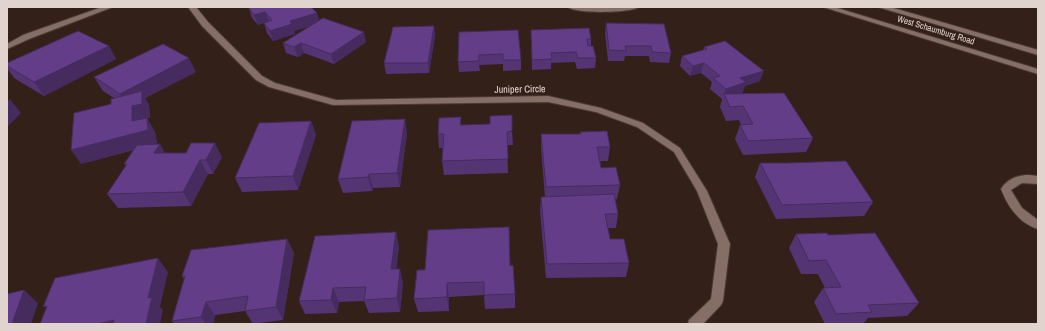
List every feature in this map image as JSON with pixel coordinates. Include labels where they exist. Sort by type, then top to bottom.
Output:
[{"type":"street","points":[[7,47],[26,37],[108,7]]},
{"type":"street","name":"Juniper Circle","points":[[192,7],[204,24],[259,78],[272,85],[336,102],[548,99],[598,110],[640,125],[677,150],[702,191],[724,244],[717,301],[694,324]]},
{"type":"street","points":[[572,7],[577,9],[619,9],[635,7]]},
{"type":"street","name":"West Schaumburg Road","points":[[827,7],[1038,72]]},
{"type":"street","name":"West Schaumburg Road","points":[[882,7],[1038,52]]},
{"type":"street","points":[[1038,180],[1021,179],[1011,182],[1006,189],[1017,211],[1038,224]]},
{"type":"building","points":[[311,7],[317,13],[290,21],[292,24],[270,31],[264,23],[272,20],[265,12],[254,15],[249,8]]},
{"type":"building","points":[[323,18],[364,32],[331,54],[301,43],[294,47],[283,43]]},
{"type":"building","points":[[606,23],[664,24],[671,53],[652,52],[651,46],[625,46],[626,51],[609,50]]},
{"type":"building","points":[[434,26],[428,63],[384,63],[393,27]]},
{"type":"building","points":[[589,28],[591,39],[587,39],[588,46],[593,46],[596,58],[578,58],[576,52],[551,53],[552,59],[532,60],[531,30]]},
{"type":"building","points":[[518,30],[521,60],[503,60],[503,54],[479,55],[479,61],[458,62],[459,32]]},
{"type":"building","points":[[78,31],[109,46],[34,82],[7,66],[7,63]]},
{"type":"building","points":[[725,41],[764,71],[740,78],[746,82],[726,89],[713,78],[720,76],[704,63],[693,66],[682,56],[707,49],[704,47]]},
{"type":"building","points":[[163,44],[189,58],[120,94],[94,77]]},
{"type":"building","points":[[142,91],[142,104],[132,106],[132,121],[147,118],[148,130],[71,150],[74,113],[111,104],[111,99]]},
{"type":"building","points":[[784,93],[813,138],[748,141],[740,125],[753,124],[743,106],[730,107],[724,94]]},
{"type":"building","points":[[512,115],[512,131],[507,132],[508,159],[442,161],[444,134],[438,134],[439,118],[461,117],[460,125],[490,124],[490,116]]},
{"type":"building","points":[[405,119],[397,173],[369,174],[368,177],[338,179],[352,121]]},
{"type":"building","points":[[311,121],[293,176],[235,178],[259,123]]},
{"type":"building","points":[[607,131],[610,147],[597,147],[601,168],[616,167],[620,185],[546,187],[541,134],[581,134],[580,132]]},
{"type":"building","points":[[191,143],[215,143],[206,160],[200,160],[183,192],[107,194],[127,164],[124,164],[137,145],[160,144],[154,153],[186,153]]},
{"type":"building","points":[[846,161],[873,202],[782,205],[760,163],[787,163]]},
{"type":"building","points":[[614,194],[618,214],[605,214],[610,239],[624,239],[629,263],[547,264],[541,197]]},
{"type":"building","points":[[509,227],[510,266],[513,265],[515,294],[484,295],[484,282],[447,283],[447,297],[414,299],[417,270],[425,270],[428,230]]},
{"type":"building","points":[[396,232],[391,269],[400,269],[397,298],[364,300],[366,287],[333,288],[331,300],[299,301],[315,236]]},
{"type":"building","points":[[827,233],[828,235],[875,233],[919,303],[868,305],[872,312],[836,314],[823,288],[841,287],[826,260],[809,261],[796,234]]},
{"type":"building","points":[[287,239],[276,307],[245,311],[248,296],[206,302],[201,317],[172,321],[185,276],[182,276],[191,250]]},
{"type":"building","points":[[158,258],[148,298],[152,297],[146,324],[113,324],[114,320],[97,324],[40,324],[47,306],[43,307],[55,278]]},
{"type":"building","points":[[24,290],[12,324],[7,324],[7,294]]}]
